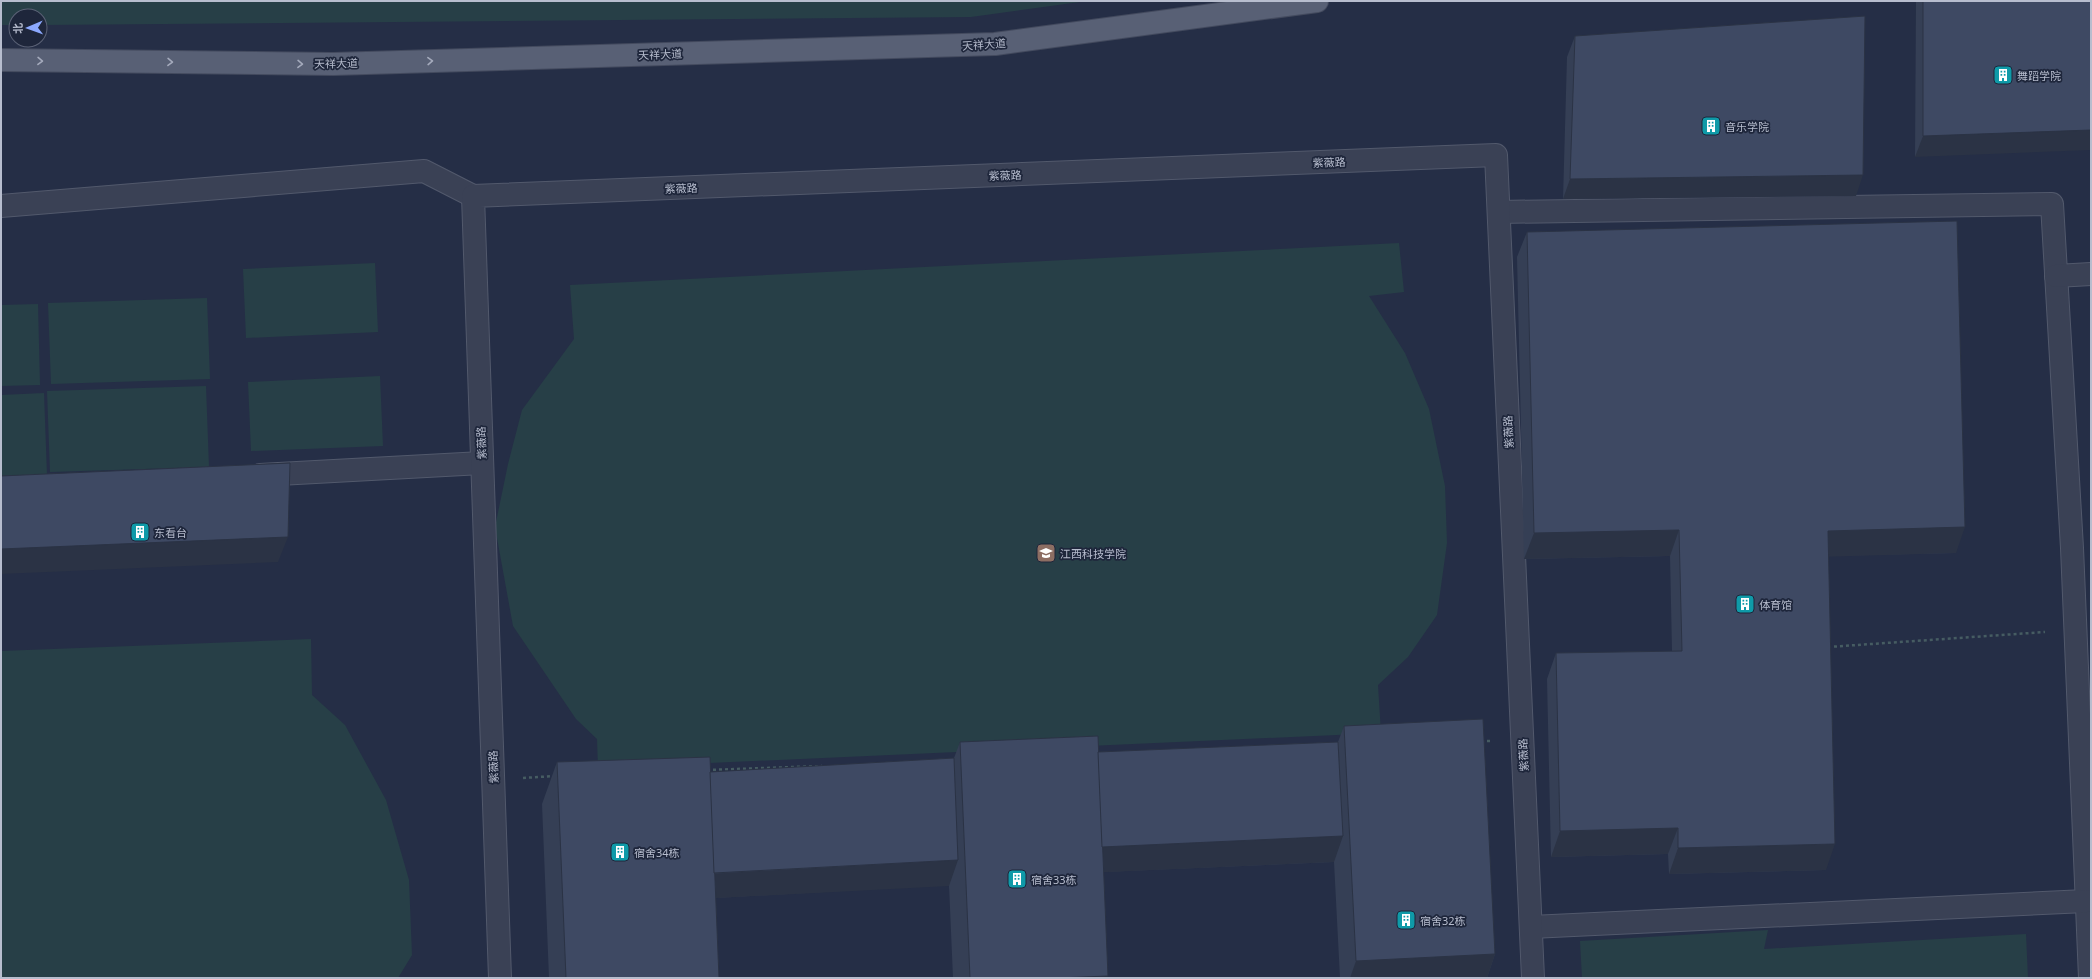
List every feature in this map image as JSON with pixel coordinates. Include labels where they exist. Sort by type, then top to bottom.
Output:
[{"type":"main road","name":"天祥大道","points":[[1,60],[333,64],[995,44],[1317,1]]},
{"type":"street","name":"紫薇路","points":[[500,978],[473,196],[1496,155],[1533,978]]},
{"type":"street","points":[[1,206],[424,171],[473,196]]},
{"type":"street","points":[[1499,212],[2052,204],[2075,630],[2090,978]]},
{"type":"street","points":[[2056,276],[2091,274]]},
{"type":"street","points":[[238,476],[482,463]]},
{"type":"street","points":[[1531,927],[2086,901]]},
{"type":"path","points":[[1820,648],[2075,630]]},
{"type":"path","points":[[1475,741],[1522,740]]},
{"type":"path","points":[[706,770],[824,766]]},
{"type":"path","points":[[493,779],[556,776]]},
{"type":"shaded area","points":[[1,1],[1087,1],[971,17],[48,25],[48,8],[8,8],[8,25],[1,25]]},
{"type":"shaded area","points":[[1399,243],[1404,292],[1369,296],[1405,353],[1429,409],[1445,486],[1447,543],[1437,615],[1408,657],[1378,685],[1381,733],[598,768],[597,739],[576,719],[513,626],[495,527],[508,464],[522,410],[574,339],[570,285]]},
{"type":"shaded area","points":[[375,263],[378,332],[246,338],[243,269]]},
{"type":"shaded area","points":[[207,298],[210,379],[51,384],[48,303]]},
{"type":"shaded area","points":[[38,304],[40,385],[1,386],[1,305]]},
{"type":"shaded area","points":[[380,376],[383,446],[251,451],[248,382]]},
{"type":"shaded area","points":[[206,386],[209,467],[50,472],[47,391]]},
{"type":"shaded area","points":[[44,393],[47,475],[1,476],[1,395]]},
{"type":"shaded area","points":[[311,639],[312,695],[345,725],[386,800],[409,880],[412,955],[398,978],[1,978],[1,651]]},
{"type":"shaded area","points":[[1768,930],[1764,949],[2026,934],[2028,978],[1582,978],[1580,941]]},
{"type":"building","name":"舞蹈学院","points":[[1923,1],[2091,1],[2091,130],[1923,136]]},
{"type":"building","name":"音乐学院","points":[[1865,16],[1863,175],[1570,179],[1575,36]]},
{"type":"building","name":"体育馆","points":[[1957,221],[1965,527],[1828,531],[1835,844],[1678,848],[1678,828],[1560,831],[1556,653],[1682,651],[1679,530],[1534,533],[1527,232]]},
{"type":"building","name":"东看台","points":[[290,463],[288,537],[1,549],[1,476]]},
{"type":"building","name":"宿舍32栋","points":[[1483,719],[1495,954],[1356,961],[1344,726]]},
{"type":"building","name":"宿舍33栋","points":[[1098,736],[1108,976],[1057,978],[970,978],[960,742]]},
{"type":"building","points":[[1338,742],[1343,836],[1102,847],[1098,752]]},
{"type":"building","name":"宿舍34栋","points":[[710,757],[719,978],[566,978],[557,762]]},
{"type":"building","points":[[954,758],[958,860],[714,873],[710,772]]},
{"type":"place","name":"舞蹈学院","points":[[2003,75]]},
{"type":"place","name":"音乐学院","points":[[1711,126]]},
{"type":"place","name":"东看台","points":[[140,532]]},
{"type":"place","name":"江西科技学院","points":[[1046,553]]},
{"type":"place","name":"体育馆","points":[[1745,604]]},
{"type":"place","name":"宿舍34栋","points":[[620,852]]},
{"type":"place","name":"宿舍33栋","points":[[1017,879]]},
{"type":"place","name":"宿舍32栋","points":[[1406,920]]}]
